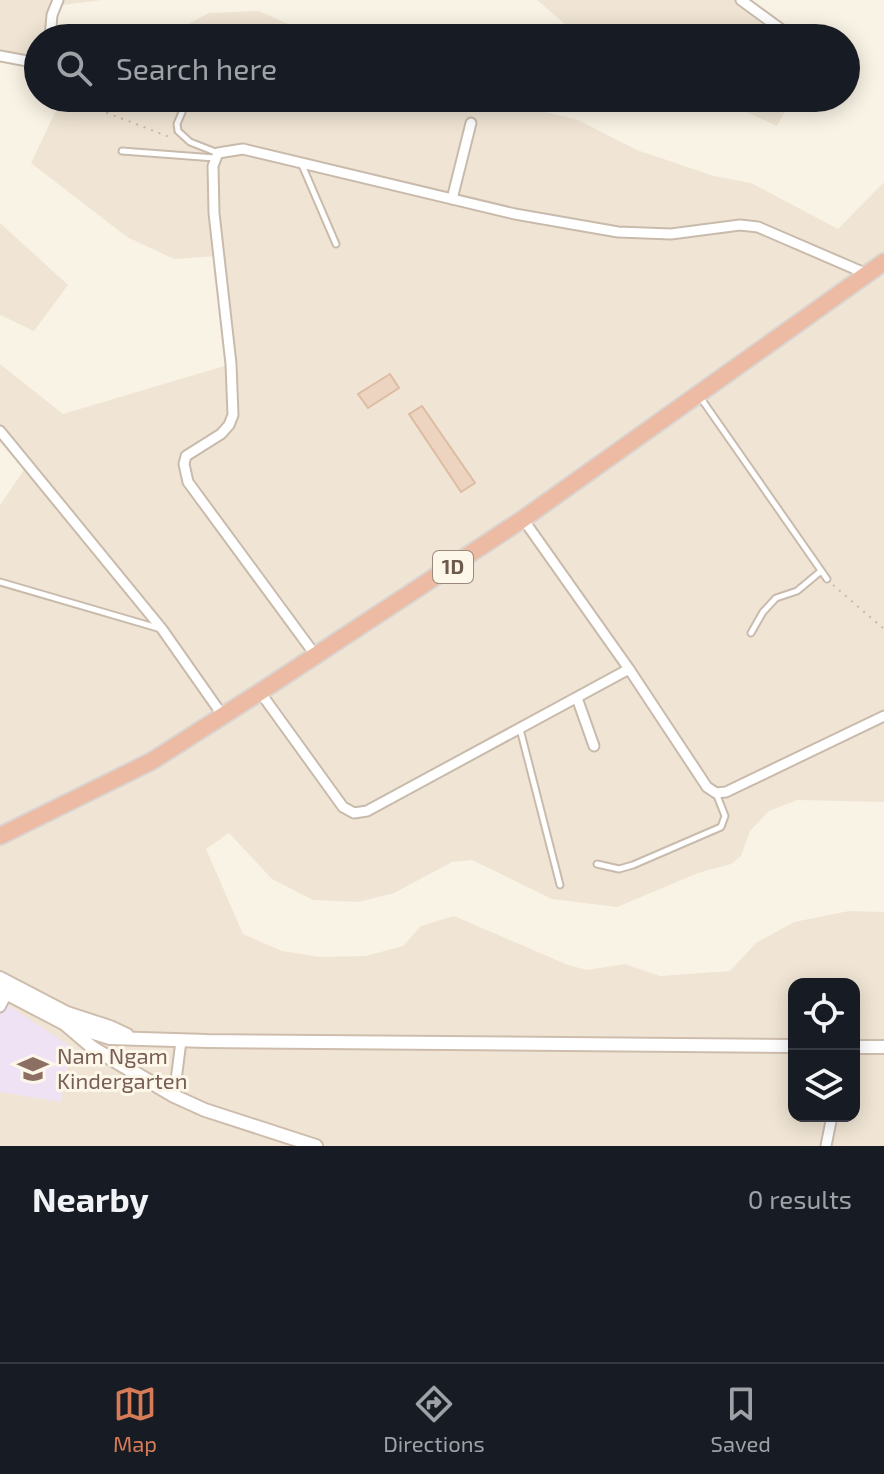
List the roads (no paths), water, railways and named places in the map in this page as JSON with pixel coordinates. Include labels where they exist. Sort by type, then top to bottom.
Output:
[{"type":"highway","name":"1D","points":[[0,836],[152,761],[316,656],[523,519],[884,262]]},
{"type":"street","points":[[51,24],[58,0]]},
{"type":"street","points":[[741,0],[774,24]]},
{"type":"street","points":[[0,56],[24,60]]},
{"type":"street","points":[[452,199],[471,123]]},
{"type":"street","points":[[316,656],[184,473],[186,456],[221,434],[233,415],[231,364],[214,213],[217,156],[243,149],[302,165],[588,228],[646,235],[740,225],[758,227],[867,274]]},
{"type":"street","points":[[0,431],[162,629],[223,716]]},
{"type":"street","points":[[523,519],[629,669],[707,787],[716,793],[726,792],[884,716]]},
{"type":"street","points":[[260,692],[343,807],[354,813],[367,811],[629,669]]},
{"type":"street","points":[[577,698],[594,746]]},
{"type":"street","points":[[0,978],[67,1013],[130,1037]]},
{"type":"street","points":[[0,1007],[3,992],[65,1024],[110,1038],[788,1046]]},
{"type":"street","points":[[65,1024],[93,1048],[174,1096],[205,1110],[316,1146]]},
{"type":"street","points":[[174,1096],[181,1041]]},
{"type":"street","points":[[860,1047],[884,1047]]},
{"type":"street","points":[[826,1146],[831,1122]]},
{"type":"lane","points":[[182,112],[177,124],[182,137],[217,156]]},
{"type":"lane","points":[[122,151],[217,156]]},
{"type":"lane","points":[[302,165],[336,244]]},
{"type":"lane","points":[[699,396],[827,579]]},
{"type":"lane","points":[[751,633],[763,612],[776,598],[797,591],[821,571]]},
{"type":"lane","points":[[0,582],[162,629]]},
{"type":"lane","points":[[520,728],[560,885]]},
{"type":"lane","points":[[597,864],[619,869],[633,865],[721,827],[725,816],[716,793]]},
{"type":"place","name":"Nam Ngam Kindergarten","points":[[33,1069]]}]
